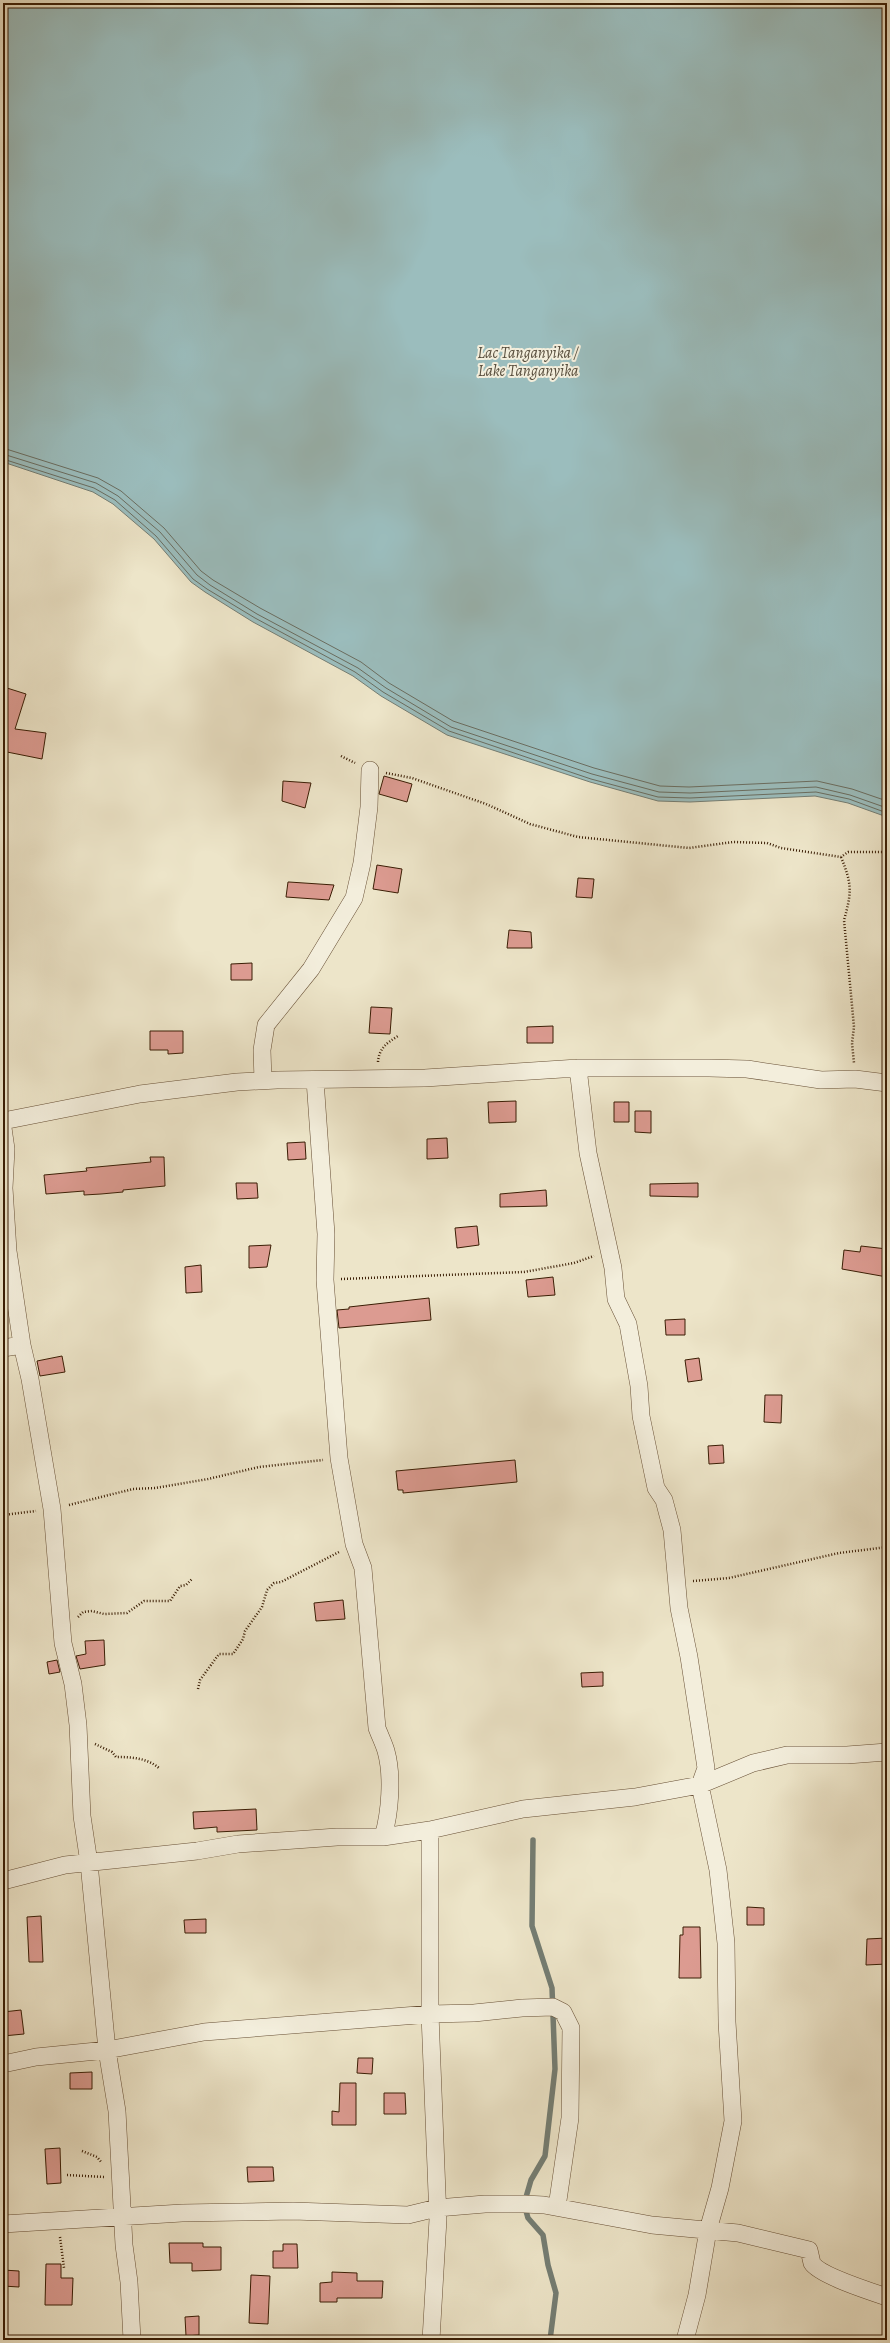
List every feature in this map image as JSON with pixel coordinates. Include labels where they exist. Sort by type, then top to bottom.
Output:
[{"type":"street","points":[[264,1081],[262,1050],[266,1025],[310,969],[354,898],[362,863],[369,807],[370,770]]},
{"type":"street","points":[[3,1121],[140,1094],[264,1081],[425,1078],[578,1068],[747,1069],[821,1080],[855,1079],[887,1083]]},
{"type":"street","points":[[578,1068],[588,1153],[613,1268],[616,1299],[628,1324],[639,1386],[641,1416],[656,1488],[664,1500],[672,1530],[679,1608],[689,1657],[706,1768],[700,1785],[718,1870],[726,1943],[727,2022],[733,2121],[720,2188],[708,2230],[699,2282],[685,2340]]},
{"type":"street","points":[[315,1080],[326,1234],[325,1280],[339,1458],[354,1544],[364,1568],[377,1728],[386,1751],[388,1764],[389,1814],[383,1838]]},
{"type":"street","points":[[3,1128],[6,1149],[4,1188],[8,1251],[22,1345],[52,1509],[64,1650],[73,1684],[78,1725],[82,1816],[89,1863],[107,2050],[116,2111],[122,2216],[129,2282],[132,2340]]},
{"type":"street","points":[[3,1348],[22,1345]]},
{"type":"street","points":[[3,1881],[48,1868],[197,1852],[238,1844],[337,1836],[383,1838],[430,1830],[522,1808],[635,1797],[700,1785],[729,1775],[753,1763],[787,1755],[847,1755],[887,1752]]},
{"type":"street","points":[[430,1830],[430,2014],[437,2208],[431,2340]]},
{"type":"street","points":[[3,2064],[36,2057],[107,2050],[204,2032],[430,2014],[474,2013],[522,2008],[553,2007],[563,2012],[571,2028],[572,2093],[564,2164],[557,2207]]},
{"type":"street","points":[[3,2224],[55,2222],[122,2216],[293,2211],[408,2214],[437,2208],[509,2204],[557,2207],[652,2225],[738,2233],[781,2245],[804,2248],[809,2250],[812,2263],[818,2269],[836,2278],[887,2297]]},
{"type":"path","points":[[341,756],[370,770],[412,778],[486,804],[530,824],[578,837],[689,848],[733,842],[767,843],[781,848],[841,857],[848,852],[887,852]]},
{"type":"path","points":[[841,857],[851,880],[849,904],[844,920],[844,935],[854,1027],[852,1043],[855,1079]]},
{"type":"path","points":[[379,1078],[379,1054],[385,1044],[398,1036]]},
{"type":"path","points":[[325,1280],[524,1272],[574,1263],[608,1250]]},
{"type":"path","points":[[3,1515],[52,1509],[133,1490],[155,1488],[208,1479],[259,1467],[339,1458]]},
{"type":"path","points":[[198,1688],[200,1680],[219,1654],[233,1654],[244,1638],[244,1631],[262,1607],[264,1594],[274,1583],[281,1582],[354,1544]]},
{"type":"path","points":[[677,1581],[729,1578],[839,1553],[887,1547]]},
{"type":"path","points":[[62,1623],[76,1618],[83,1612],[92,1611],[104,1614],[126,1613],[144,1601],[170,1601],[180,1586],[186,1585],[192,1579]]},
{"type":"path","points":[[78,1725],[84,1730],[90,1742],[112,1752],[116,1757],[142,1759],[154,1764],[160,1770]]},
{"type":"path","points":[[67,2174],[93,2175],[121,2180]]},
{"type":"path","points":[[55,2222],[62,2242],[64,2268]]},
{"type":"water","name":"Lac Tanganyika / Lake Tanganyika","points":[[3,3],[887,3],[887,817],[848,803],[815,796],[690,802],[658,801],[590,782],[447,735],[381,696],[353,676],[253,622],[205,592],[191,582],[154,539],[113,504],[93,492],[3,462]]},
{"type":"building","points":[[7,688],[26,694],[15,729],[46,733],[42,759],[7,752],[6,756],[3,756],[3,699]]},
{"type":"building","points":[[384,776],[412,784],[407,802],[379,794]]},
{"type":"building","points":[[283,781],[311,783],[305,808],[282,801]]},
{"type":"building","points":[[377,865],[402,869],[398,893],[373,889]]},
{"type":"building","points":[[578,878],[594,879],[592,898],[576,897]]},
{"type":"building","points":[[288,882],[334,885],[329,900],[286,897]]},
{"type":"building","points":[[509,930],[531,932],[532,948],[507,948]]},
{"type":"building","points":[[252,963],[252,980],[231,980],[231,964]]},
{"type":"building","points":[[371,1007],[392,1008],[390,1034],[369,1033]]},
{"type":"building","points":[[553,1026],[553,1043],[527,1043],[527,1027]]},
{"type":"building","points":[[150,1031],[183,1031],[183,1053],[168,1054],[168,1050],[150,1050]]},
{"type":"building","points":[[516,1101],[516,1122],[489,1123],[488,1102]]},
{"type":"building","points":[[614,1102],[629,1102],[629,1122],[614,1122]]},
{"type":"building","points":[[635,1111],[651,1111],[651,1133],[635,1132]]},
{"type":"building","points":[[447,1138],[448,1158],[427,1159],[427,1139]]},
{"type":"building","points":[[305,1142],[306,1159],[288,1160],[287,1143]]},
{"type":"building","points":[[150,1157],[164,1157],[165,1186],[123,1190],[123,1192],[101,1194],[84,1195],[84,1191],[46,1194],[44,1175],[87,1171],[86,1168],[151,1162]]},
{"type":"building","points":[[236,1183],[257,1183],[258,1198],[237,1199]]},
{"type":"building","points":[[698,1183],[698,1197],[650,1196],[650,1184]]},
{"type":"building","points":[[546,1190],[547,1206],[500,1207],[500,1194]]},
{"type":"building","points":[[477,1226],[479,1245],[457,1248],[455,1228]]},
{"type":"building","points":[[271,1245],[267,1267],[249,1268],[249,1246]]},
{"type":"building","points":[[861,1246],[887,1249],[887,1277],[842,1269],[844,1250],[860,1252]]},
{"type":"building","points":[[201,1265],[202,1292],[186,1293],[185,1267]]},
{"type":"building","points":[[553,1277],[555,1295],[528,1297],[526,1280]]},
{"type":"building","points":[[429,1298],[431,1320],[339,1328],[337,1310],[349,1309],[349,1307]]},
{"type":"building","points":[[685,1319],[685,1335],[666,1335],[665,1320]]},
{"type":"building","points":[[62,1356],[65,1372],[40,1376],[37,1361]]},
{"type":"building","points":[[699,1358],[702,1380],[688,1382],[685,1360]]},
{"type":"building","points":[[765,1395],[782,1395],[781,1423],[764,1422]]},
{"type":"building","points":[[723,1445],[724,1463],[709,1464],[708,1446]]},
{"type":"building","points":[[515,1460],[517,1482],[403,1493],[403,1490],[398,1490],[396,1471]]},
{"type":"building","points":[[343,1600],[345,1619],[316,1621],[314,1603]]},
{"type":"building","points":[[104,1640],[105,1665],[80,1669],[76,1656],[86,1654],[85,1641]]},
{"type":"building","points":[[57,1660],[60,1672],[49,1674],[47,1662]]},
{"type":"building","points":[[603,1672],[603,1686],[582,1687],[581,1673]]},
{"type":"building","points":[[256,1809],[257,1830],[217,1832],[217,1827],[194,1829],[193,1812]]},
{"type":"building","points":[[747,1907],[764,1908],[764,1925],[747,1925]]},
{"type":"building","points":[[41,1916],[43,1962],[29,1962],[27,1917]]},
{"type":"building","points":[[206,1919],[206,1933],[185,1933],[184,1920]]},
{"type":"building","points":[[683,1927],[700,1927],[701,1978],[679,1978],[680,1935],[683,1935]]},
{"type":"building","points":[[887,1938],[887,1964],[866,1965],[867,1939]]},
{"type":"building","points":[[21,2010],[24,2034],[3,2036],[3,2012]]},
{"type":"building","points":[[358,2058],[373,2058],[372,2074],[357,2073]]},
{"type":"building","points":[[92,2072],[92,2089],[70,2089],[70,2073]]},
{"type":"building","points":[[340,2083],[356,2083],[356,2125],[332,2125],[332,2111],[339,2112]]},
{"type":"building","points":[[384,2093],[405,2093],[406,2114],[384,2114]]},
{"type":"building","points":[[60,2148],[61,2183],[47,2184],[45,2149]]},
{"type":"building","points":[[247,2167],[273,2167],[274,2181],[248,2182]]},
{"type":"building","points":[[169,2243],[203,2243],[203,2247],[221,2247],[221,2270],[192,2271],[192,2263],[170,2263]]},
{"type":"building","points":[[283,2244],[297,2244],[298,2268],[273,2268],[273,2251],[283,2251]]},
{"type":"building","points":[[46,2264],[61,2264],[61,2278],[73,2278],[72,2305],[45,2305]]},
{"type":"building","points":[[3,2270],[19,2271],[19,2287],[3,2286]]},
{"type":"building","points":[[332,2272],[357,2273],[357,2281],[383,2281],[382,2298],[337,2298],[337,2302],[320,2302],[320,2283],[332,2282]]},
{"type":"building","points":[[251,2275],[270,2276],[268,2324],[249,2323]]},
{"type":"building","points":[[199,2316],[199,2335],[186,2336],[185,2317]]},
{"type":"waterway","points":[[533,1840],[532,1926],[552,1988],[555,2069],[545,2156],[531,2180],[524,2204],[528,2218],[543,2235],[548,2265],[556,2293],[550,2340]]}]
